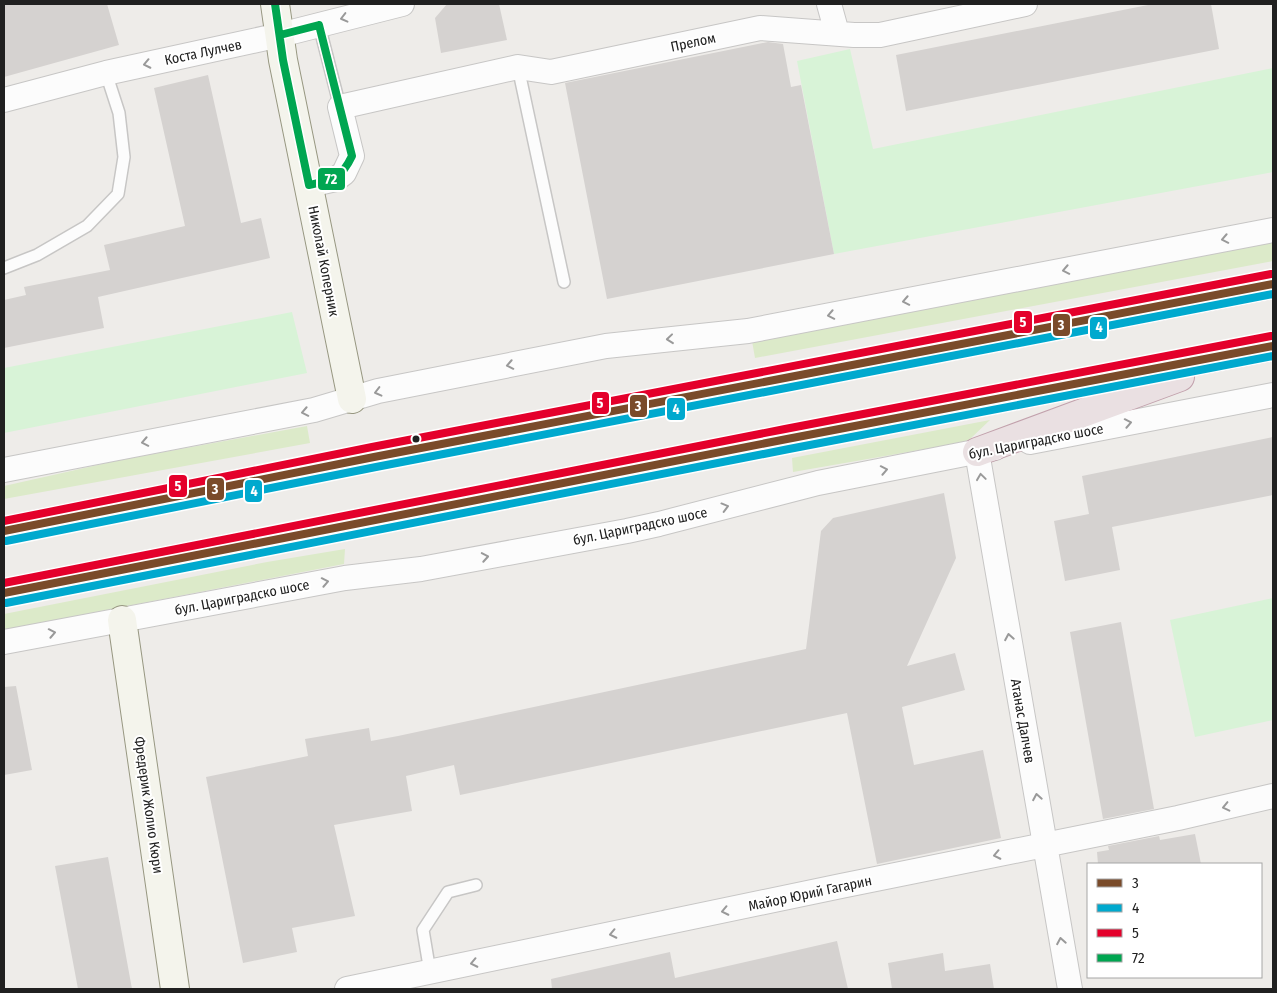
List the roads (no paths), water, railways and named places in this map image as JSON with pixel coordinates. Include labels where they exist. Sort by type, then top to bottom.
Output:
[{"type":"highway","points":[[4,531],[374,457],[1273,284]]},
{"type":"highway","points":[[977,452],[1265,348]]},
{"type":"highway","points":[[4,593],[767,442],[1265,348]]},
{"type":"street","name":"Николай Коперник","points":[[275,4],[283,60],[352,399]]},
{"type":"street","name":"Коста Лулчев","points":[[4,100],[106,73],[280,35],[402,4]]},
{"type":"street","points":[[829,4],[837,33]]},
{"type":"street","name":"Прелом","points":[[518,67],[551,72],[760,28],[854,35],[880,34],[1025,4]]},
{"type":"street","points":[[309,185],[336,179],[344,173],[352,156],[340,107],[518,67]]},
{"type":"street","points":[[4,470],[314,410],[378,391],[606,346],[748,331],[1273,230]]},
{"type":"street","name":"бул. Цариградско шосе","points":[[4,642],[345,578],[420,569],[627,531],[818,483],[1273,395]]},
{"type":"street","name":"Атанас Далчев","points":[[977,452],[1070,989]]},
{"type":"street","name":"Фредерик Жолио Кюри","points":[[122,620],[175,989]]},
{"type":"street","name":"Майор Юрий Гагарин","points":[[347,989],[1178,818],[1273,796]]},
{"type":"lane","points":[[319,24],[340,107]]},
{"type":"lane","points":[[518,67],[564,282]]},
{"type":"lane","points":[[4,268],[37,255],[87,226],[118,194],[124,157],[118,113],[106,73]]},
{"type":"lane","points":[[430,972],[423,930],[448,892],[476,885]]}]
